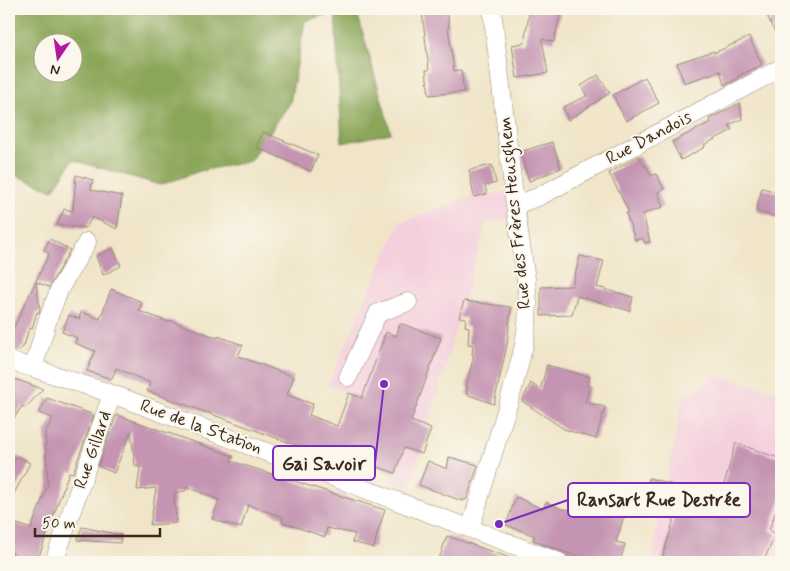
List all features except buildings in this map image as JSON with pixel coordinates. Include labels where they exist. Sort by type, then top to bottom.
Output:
[{"type":"street","name":"Rue des Frères Heusghem","points":[[470,529],[513,388],[524,344],[528,303],[492,9]]},
{"type":"street","name":"Rue Dandois","points":[[515,205],[538,197],[781,68]]},
{"type":"street","points":[[33,368],[60,288],[86,242]]},
{"type":"street","points":[[348,377],[378,314],[408,302]]},
{"type":"street","name":"Rue de la Station","points":[[9,361],[112,394],[560,562]]},
{"type":"street","name":"Rue Gillard","points":[[54,562],[112,394]]},
{"type":"shaded area","points":[[514,193],[517,217],[486,224],[410,489],[390,480],[412,417],[390,410],[377,446],[368,482],[317,471],[350,393],[328,385],[400,222],[466,198],[487,194]]},
{"type":"shaded area","points":[[716,375],[781,394],[781,562],[651,562],[683,397]]},
{"type":"green space","points":[[9,9],[356,9],[391,133],[342,143],[335,12],[305,21],[290,103],[250,161],[200,171],[160,185],[73,160],[53,190],[9,173]]},
{"type":"place","name":"Gai Savoir","points":[[384,384]]},
{"type":"place","name":"Ransart Rue Destrée","points":[[499,524]]}]
